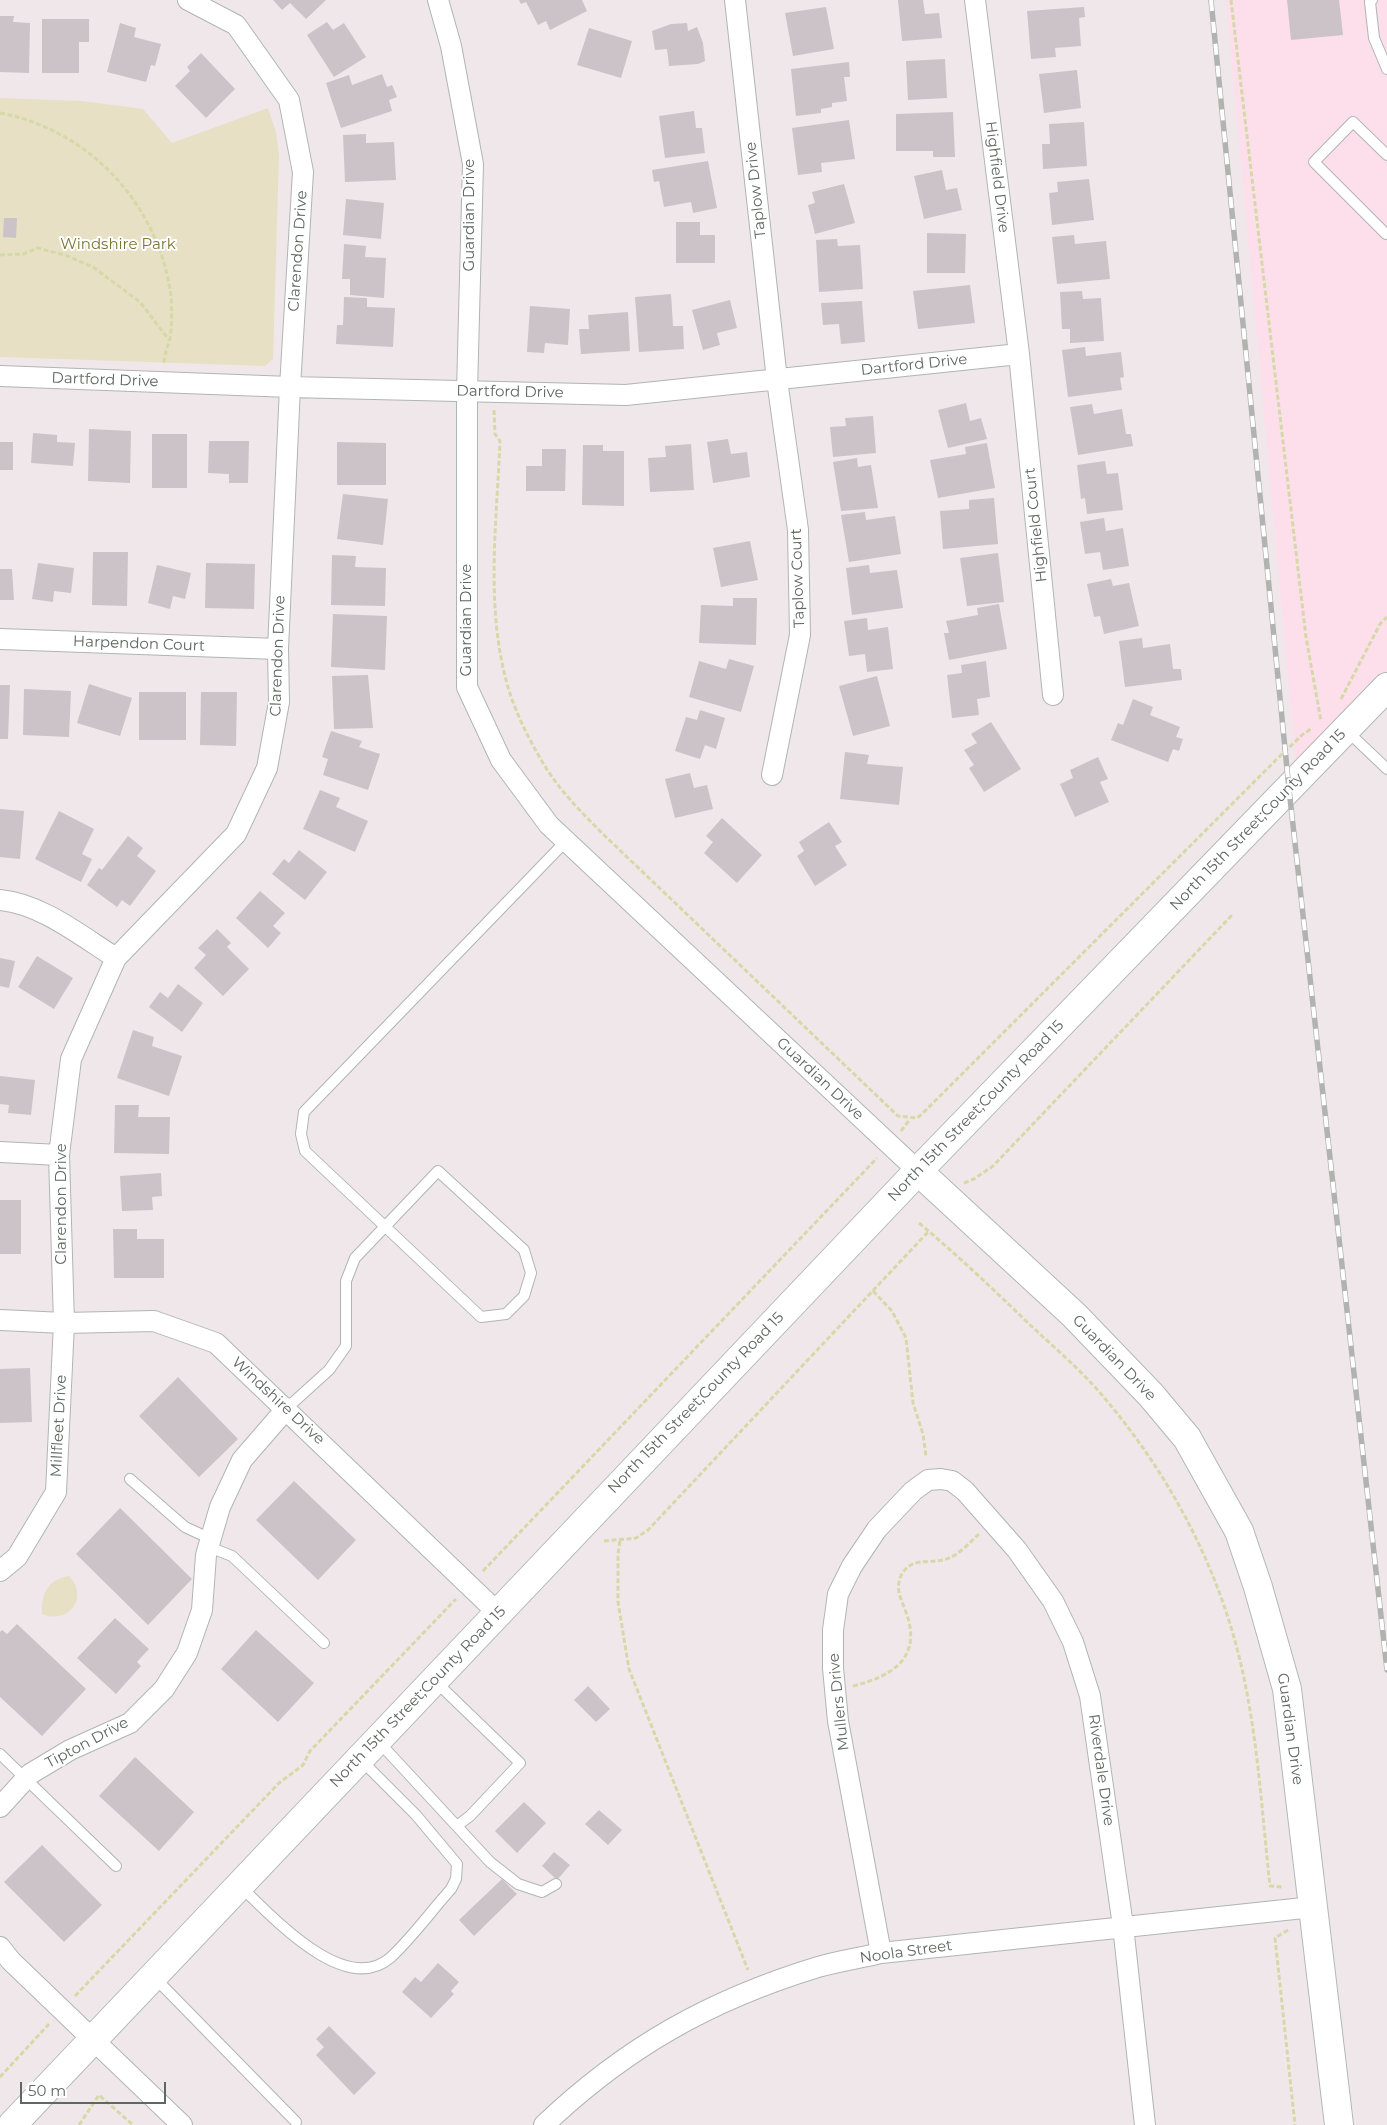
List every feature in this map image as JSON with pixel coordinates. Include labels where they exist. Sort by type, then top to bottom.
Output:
[{"type":"street","name":"Clarendon Drive","points":[[64,1323],[60,1155],[71,1059],[116,958],[236,834],[267,768],[279,702],[278,649],[290,387],[303,172],[289,100],[236,25],[188,0]]},
{"type":"street","name":"Guardian Drive","points":[[438,0],[451,46],[473,164],[467,392],[467,687],[500,760],[549,825],[1074,1315],[1151,1395],[1186,1438],[1239,1531],[1252,1568],[1287,1689],[1338,2125]]},
{"type":"street","name":"Taplow Drive","points":[[735,0],[777,380]]},
{"type":"street","name":"Highfield Drive","points":[[975,0],[1018,354]]},
{"type":"street","name":"Dartford Drive","points":[[0,376],[290,387],[626,395],[1018,354]]},
{"type":"street","name":"Highfield Court","points":[[1018,354],[1053,695]]},
{"type":"street","name":"Taplow Court","points":[[772,775],[800,635],[798,530],[777,380]]},
{"type":"street","name":"Harpendon Court","points":[[0,639],[278,649]]},
{"type":"street","name":"North 15th Street;County Road 15","points":[[12,2125],[918,1171],[1331,724],[1387,688]]},
{"type":"street","points":[[0,900],[15,902],[59,922],[116,958]]},
{"type":"street","points":[[0,1152],[60,1155]]},
{"type":"street","name":"Windshire Drive","points":[[0,1320],[64,1323],[154,1321],[216,1342],[287,1408],[498,1613]]},
{"type":"street","name":"Millfleet Drive","points":[[0,1571],[17,1557],[56,1492],[64,1323]]},
{"type":"street","name":"Tipton Drive","points":[[0,1807],[30,1774],[70,1750],[130,1723],[164,1689],[188,1653],[202,1610],[210,1543],[220,1507],[242,1460],[287,1408]]},
{"type":"street","name":"Riverdale Drive","points":[[928,1480],[941,1479],[952,1481],[965,1491],[1011,1542],[1053,1601],[1073,1642],[1090,1696],[1123,1926],[1145,2125]]},
{"type":"street","name":"Mullers Drive","points":[[881,1953],[838,1721],[833,1668],[833,1630],[838,1594],[852,1566],[878,1529],[913,1491],[928,1480]]},
{"type":"street","name":"Noola Street","points":[[544,2125],[604,2072],[673,2027],[738,1996],[819,1967],[881,1953],[1313,1907]]},
{"type":"street","points":[[5,1958],[182,2125]]},
{"type":"lane","points":[[1372,0],[1370,2],[1374,38],[1387,69]]},
{"type":"lane","points":[[1386,234],[1314,162],[1354,122],[1387,155]]},
{"type":"lane","points":[[1331,724],[1387,769]]},
{"type":"lane","points":[[287,1408],[329,1370],[346,1346],[346,1280],[355,1258],[385,1227],[438,1171],[524,1250],[531,1273],[524,1296],[506,1314],[481,1316],[385,1227],[305,1151],[301,1134],[304,1112],[566,841]]},
{"type":"lane","points":[[130,1479],[185,1527],[232,1556],[324,1643]]},
{"type":"lane","points":[[434,1680],[520,1763],[470,1816],[458,1825]]},
{"type":"lane","points":[[369,1749],[458,1825],[490,1862],[518,1884],[542,1892],[556,1884]]},
{"type":"lane","points":[[239,1886],[322,1957],[359,1968],[373,1966],[389,1958],[451,1889],[456,1879],[457,1864],[416,1815],[369,1749]]},
{"type":"lane","points":[[0,1754],[116,1866]]},
{"type":"lane","points":[[153,1977],[296,2122]]},
{"type":"path","points":[[493,392],[494,434],[500,441],[495,582],[497,635],[505,676],[521,722],[543,764],[570,800],[604,835],[898,1116],[917,1118],[1302,734],[1331,724],[1304,627],[1231,0]]},
{"type":"path","points":[[0,113],[18,116],[51,129],[79,145],[112,171],[132,197],[151,229],[164,262],[171,296],[172,323],[164,355],[164,382]]},
{"type":"path","points":[[0,255],[22,254],[38,248],[66,255],[93,267],[140,302],[169,341]]},
{"type":"path","points":[[1340,701],[1380,624],[1387,617]]},
{"type":"path","points":[[961,1184],[974,1179],[993,1166],[1233,914]]},
{"type":"path","points":[[919,1223],[1093,1385],[1132,1432],[1164,1479],[1188,1522],[1217,1584],[1235,1642],[1249,1706],[1270,1886],[1283,1887]]},
{"type":"path","points":[[604,1541],[636,1538],[648,1530],[929,1231]]},
{"type":"path","points":[[873,1291],[892,1311],[906,1338],[913,1402],[923,1434],[926,1456]]},
{"type":"path","points":[[851,1686],[878,1679],[887,1674],[904,1658],[909,1649],[910,1623],[898,1587],[899,1579],[906,1568],[916,1562],[943,1560],[952,1557],[979,1534]]},
{"type":"path","points":[[620,1540],[618,1554],[618,1602],[628,1669],[748,1970]]},
{"type":"path","points":[[1288,1930],[1275,1938],[1296,2125]]},
{"type":"path","points":[[79,2125],[99,2095],[133,2125]]},
{"type":"shaded area","points":[[1226,0],[1387,0],[1387,671],[1296,765]]},
{"type":"green space","name":"Windshire Park","points":[[0,98],[82,101],[143,109],[172,143],[268,108],[276,132],[279,155],[273,359],[265,366],[0,357]]},
{"type":"green space","points":[[69,1576],[75,1584],[77,1593],[77,1601],[73,1607],[68,1613],[60,1616],[42,1614],[43,1600],[47,1589],[56,1580]]},
{"type":"building","points":[[273,0],[326,0],[306,19],[290,3],[282,10]]},
{"type":"building","points":[[519,0],[582,0],[587,11],[550,30],[546,21],[538,25],[526,2],[521,4]]},
{"type":"building","points":[[898,0],[923,0],[925,14],[939,13],[942,38],[902,41]]},
{"type":"building","points":[[1287,0],[1339,0],[1343,35],[1291,40]]},
{"type":"building","points":[[826,7],[834,49],[793,56],[785,13]]},
{"type":"building","points":[[1084,7],[1085,17],[1079,18],[1081,46],[1055,48],[1056,57],[1031,59],[1027,11]]},
{"type":"building","points":[[0,16],[14,16],[13,22],[30,23],[29,73],[0,72]]},
{"type":"building","points":[[42,19],[89,19],[89,42],[79,42],[79,73],[42,73]]},
{"type":"building","points":[[327,22],[333,30],[344,23],[366,57],[334,77],[307,35]]},
{"type":"building","points":[[120,23],[136,28],[134,37],[161,44],[155,66],[151,65],[146,82],[107,72]]},
{"type":"building","points":[[687,23],[688,31],[697,27],[703,43],[705,61],[698,64],[669,66],[667,49],[655,50],[652,31],[671,24]]},
{"type":"building","points":[[589,28],[632,41],[621,78],[577,65]]},
{"type":"building","points":[[201,53],[235,89],[206,118],[175,86],[190,71],[187,67]]},
{"type":"building","points":[[945,59],[947,98],[908,100],[906,61]]},
{"type":"building","points":[[849,62],[850,77],[844,77],[847,101],[832,103],[832,107],[821,109],[821,113],[796,116],[791,69]]},
{"type":"building","points":[[1077,70],[1081,108],[1044,113],[1039,74]]},
{"type":"building","points":[[382,74],[387,87],[392,85],[397,97],[389,100],[392,111],[341,128],[326,83],[349,75],[352,85]]},
{"type":"building","points":[[694,111],[696,128],[702,128],[705,153],[665,158],[659,116]]},
{"type":"building","points":[[953,112],[955,157],[933,157],[933,151],[896,151],[896,114]]},
{"type":"building","points":[[849,120],[855,159],[821,163],[822,172],[798,175],[792,128]]},
{"type":"building","points":[[1084,122],[1087,166],[1043,169],[1042,144],[1050,144],[1049,124]]},
{"type":"building","points":[[366,134],[366,143],[394,142],[396,180],[345,182],[343,135]]},
{"type":"building","points":[[708,161],[717,208],[693,213],[691,202],[664,207],[659,181],[654,182],[652,170]]},
{"type":"building","points":[[942,170],[946,190],[957,188],[962,210],[924,219],[914,176]]},
{"type":"building","points":[[1089,179],[1094,220],[1052,225],[1049,193],[1058,192],[1057,182]]},
{"type":"building","points":[[844,184],[855,223],[815,234],[808,205],[815,203],[812,192]]},
{"type":"building","points":[[346,199],[384,203],[381,239],[343,235]]},
{"type":"building","points":[[4,218],[17,218],[16,238],[3,237]]},
{"type":"building","points":[[676,222],[700,222],[700,235],[715,235],[715,263],[676,263]]},
{"type":"building","points":[[927,233],[966,234],[965,273],[927,273]]},
{"type":"building","points":[[1074,235],[1075,244],[1106,241],[1110,279],[1057,284],[1052,237]]},
{"type":"building","points":[[837,239],[838,246],[860,245],[863,289],[819,292],[816,240]]},
{"type":"building","points":[[344,244],[366,246],[365,257],[386,258],[384,298],[350,295],[350,279],[342,279]]},
{"type":"building","points":[[970,285],[975,323],[918,329],[913,291]]},
{"type":"building","points":[[1082,291],[1083,299],[1101,298],[1104,341],[1070,343],[1070,329],[1062,329],[1060,292]]},
{"type":"building","points":[[671,294],[673,326],[683,326],[684,349],[639,352],[635,297]]},
{"type":"building","points":[[344,297],[367,298],[367,307],[395,308],[393,347],[336,344],[337,325],[343,325]]},
{"type":"building","points":[[730,300],[737,328],[717,333],[720,345],[703,350],[692,310]]},
{"type":"building","points":[[862,301],[865,342],[841,344],[839,324],[823,325],[821,303]]},
{"type":"building","points":[[530,306],[570,309],[568,345],[545,343],[544,353],[527,352]]},
{"type":"building","points":[[628,312],[630,351],[581,354],[579,329],[589,329],[588,315]]},
{"type":"building","points":[[1085,347],[1086,356],[1121,352],[1124,377],[1120,378],[1122,390],[1068,397],[1062,350]]},
{"type":"building","points":[[966,403],[970,421],[981,418],[987,439],[948,448],[938,410]]},
{"type":"building","points":[[1092,404],[1094,414],[1122,409],[1126,434],[1131,434],[1133,446],[1078,455],[1070,407]]},
{"type":"building","points":[[873,416],[876,453],[833,457],[830,427],[846,426],[845,418]]},
{"type":"building","points":[[89,429],[131,431],[130,483],[88,481]]},
{"type":"building","points":[[33,433],[57,435],[57,442],[75,443],[73,466],[31,463]]},
{"type":"building","points":[[152,434],[187,434],[187,488],[152,488]]},
{"type":"building","points":[[728,439],[731,454],[747,452],[750,477],[713,483],[707,442]]},
{"type":"building","points":[[209,441],[249,441],[248,483],[229,483],[229,474],[208,473]]},
{"type":"building","points":[[0,442],[13,442],[13,470],[0,470]]},
{"type":"building","points":[[337,442],[386,443],[386,485],[337,485]]},
{"type":"building","points":[[987,443],[995,488],[938,498],[930,460],[966,454],[965,447]]},
{"type":"building","points":[[691,444],[694,490],[650,492],[648,458],[666,457],[665,446]]},
{"type":"building","points":[[583,445],[603,445],[603,451],[624,451],[624,506],[582,505]]},
{"type":"building","points":[[542,449],[566,449],[565,491],[526,491],[526,466],[542,466]]},
{"type":"building","points":[[857,458],[858,467],[871,465],[878,508],[841,511],[833,462]]},
{"type":"building","points":[[1105,461],[1107,474],[1118,473],[1123,510],[1087,514],[1085,498],[1081,499],[1077,465]]},
{"type":"building","points":[[343,494],[388,499],[383,545],[337,539]]},
{"type":"building","points":[[994,498],[998,544],[943,549],[940,511],[969,509],[969,500]]},
{"type":"building","points":[[865,512],[866,520],[895,516],[901,554],[849,562],[841,515]]},
{"type":"building","points":[[1104,518],[1106,531],[1123,528],[1129,566],[1103,570],[1100,552],[1085,554],[1080,522]]},
{"type":"building","points":[[750,541],[758,580],[721,587],[713,548]]},
{"type":"building","points":[[93,552],[128,552],[127,606],[92,605]]},
{"type":"building","points":[[998,553],[1004,602],[967,606],[960,558]]},
{"type":"building","points":[[332,555],[356,556],[355,567],[386,568],[385,606],[331,605]]},
{"type":"building","points":[[38,563],[74,568],[71,593],[54,591],[53,602],[32,599]]},
{"type":"building","points":[[206,563],[255,564],[254,609],[205,608]]},
{"type":"building","points":[[157,565],[191,573],[185,599],[173,596],[170,609],[148,603]]},
{"type":"building","points":[[869,565],[870,573],[897,570],[903,608],[852,615],[846,568]]},
{"type":"building","points":[[0,569],[12,569],[14,600],[0,600]]},
{"type":"building","points":[[1111,579],[1113,586],[1129,583],[1139,626],[1104,634],[1100,616],[1094,617],[1087,584]]},
{"type":"building","points":[[733,598],[757,598],[756,645],[699,643],[701,605],[733,606]]},
{"type":"building","points":[[999,604],[1007,649],[949,660],[944,633],[949,633],[946,621],[978,615],[977,608]]},
{"type":"building","points":[[333,614],[387,616],[385,670],[331,667]]},
{"type":"building","points":[[867,618],[868,630],[888,627],[893,669],[867,672],[865,654],[849,656],[844,621]]},
{"type":"building","points":[[1142,638],[1143,648],[1170,644],[1173,669],[1181,669],[1182,680],[1125,687],[1119,641]]},
{"type":"building","points":[[729,659],[754,666],[741,712],[689,697],[699,661],[726,669]]},
{"type":"building","points":[[986,661],[990,697],[977,699],[979,715],[952,718],[947,675],[962,673],[961,665]]},
{"type":"building","points":[[368,675],[373,728],[334,729],[332,676]]},
{"type":"building","points":[[877,676],[890,726],[853,736],[839,686]]},
{"type":"building","points":[[89,684],[132,698],[120,736],[77,723]]},
{"type":"building","points":[[0,685],[10,685],[8,739],[0,739]]},
{"type":"building","points":[[24,689],[71,691],[69,737],[23,735]]},
{"type":"building","points":[[139,692],[186,692],[186,740],[139,740]]},
{"type":"building","points":[[201,692],[237,692],[236,746],[200,745]]},
{"type":"building","points":[[1133,699],[1153,707],[1150,715],[1180,727],[1176,737],[1183,739],[1179,751],[1173,749],[1168,762],[1111,740],[1118,723],[1123,725]]},
{"type":"building","points":[[700,710],[725,718],[716,749],[705,745],[700,759],[675,751],[686,717],[697,720]]},
{"type":"building","points":[[991,722],[1021,769],[984,792],[969,768],[974,765],[964,750],[977,743],[971,734]]},
{"type":"building","points":[[331,731],[362,741],[359,747],[380,754],[368,790],[323,775],[328,759],[322,757]]},
{"type":"building","points":[[845,752],[869,755],[867,764],[903,767],[899,805],[840,799]]},
{"type":"building","points":[[1098,757],[1108,779],[1100,782],[1109,802],[1075,817],[1060,784],[1073,778],[1070,770]]},
{"type":"building","points":[[690,773],[694,788],[707,785],[713,809],[675,818],[665,779]]},
{"type":"building","points":[[320,790],[340,798],[336,807],[368,821],[355,852],[303,829]]},
{"type":"building","points":[[0,809],[24,811],[20,859],[0,857]]},
{"type":"building","points":[[59,811],[94,829],[82,854],[92,859],[81,882],[35,859]]},
{"type":"building","points":[[722,818],[762,855],[737,883],[704,853],[713,842],[706,836]]},
{"type":"building","points":[[829,822],[842,842],[835,846],[847,865],[815,886],[797,856],[804,851],[799,842]]},
{"type":"building","points":[[128,836],[143,848],[137,856],[156,871],[130,906],[122,900],[117,907],[87,885],[99,868],[102,870]]},
{"type":"building","points":[[299,850],[327,872],[305,900],[272,874],[284,859],[289,863]]},
{"type":"building","points":[[260,891],[285,913],[273,926],[281,933],[268,948],[236,918]]},
{"type":"building","points":[[217,929],[231,943],[227,947],[249,969],[223,996],[194,968],[206,955],[198,948]]},
{"type":"building","points":[[37,956],[73,978],[54,1009],[18,987]]},
{"type":"building","points":[[0,958],[15,961],[9,988],[0,986]]},
{"type":"building","points":[[178,984],[203,1003],[182,1032],[149,1007],[160,992],[168,998]]},
{"type":"building","points":[[133,1030],[154,1037],[152,1046],[182,1056],[169,1096],[117,1078]]},
{"type":"building","points":[[0,1076],[35,1080],[31,1115],[8,1113],[9,1105],[0,1104]]},
{"type":"building","points":[[115,1105],[139,1105],[138,1117],[170,1117],[169,1154],[114,1153]]},
{"type":"building","points":[[161,1173],[162,1196],[152,1197],[153,1210],[122,1211],[120,1176]]},
{"type":"building","points":[[0,1200],[21,1200],[21,1254],[0,1254]]},
{"type":"building","points":[[113,1229],[137,1229],[137,1239],[164,1239],[164,1278],[114,1278]]},
{"type":"building","points":[[30,1368],[32,1422],[0,1423],[0,1369]]},
{"type":"building","points":[[178,1377],[238,1439],[199,1477],[139,1416]]},
{"type":"building","points":[[294,1481],[356,1540],[318,1580],[256,1520]]},
{"type":"building","points":[[120,1508],[192,1579],[148,1625],[76,1554]]},
{"type":"building","points":[[115,1618],[149,1649],[137,1662],[141,1666],[116,1694],[77,1658]]},
{"type":"building","points":[[17,1624],[86,1689],[42,1736],[0,1697],[0,1632],[2,1630],[7,1634]]},
{"type":"building","points":[[256,1630],[314,1683],[278,1722],[221,1669]]},
{"type":"building","points":[[588,1686],[610,1709],[596,1722],[574,1700]]},
{"type":"building","points":[[135,1757],[194,1812],[159,1851],[99,1796]]},
{"type":"building","points":[[524,1802],[546,1823],[517,1853],[495,1831]]},
{"type":"building","points":[[599,1810],[622,1830],[608,1845],[585,1824]]},
{"type":"building","points":[[42,1845],[102,1905],[64,1942],[4,1882]]},
{"type":"building","points":[[554,1852],[570,1865],[557,1880],[542,1866]]},
{"type":"building","points":[[502,1879],[517,1894],[474,1936],[459,1920]]},
{"type":"building","points":[[438,1963],[459,1982],[451,1991],[454,1994],[431,2018],[402,1992],[415,1977],[421,1982]]},
{"type":"building","points":[[329,2026],[376,2073],[354,2095],[316,2055],[324,2047],[316,2039]]},
{"type":"railway","points":[[1211,0],[1289,789],[1387,1670]]}]
